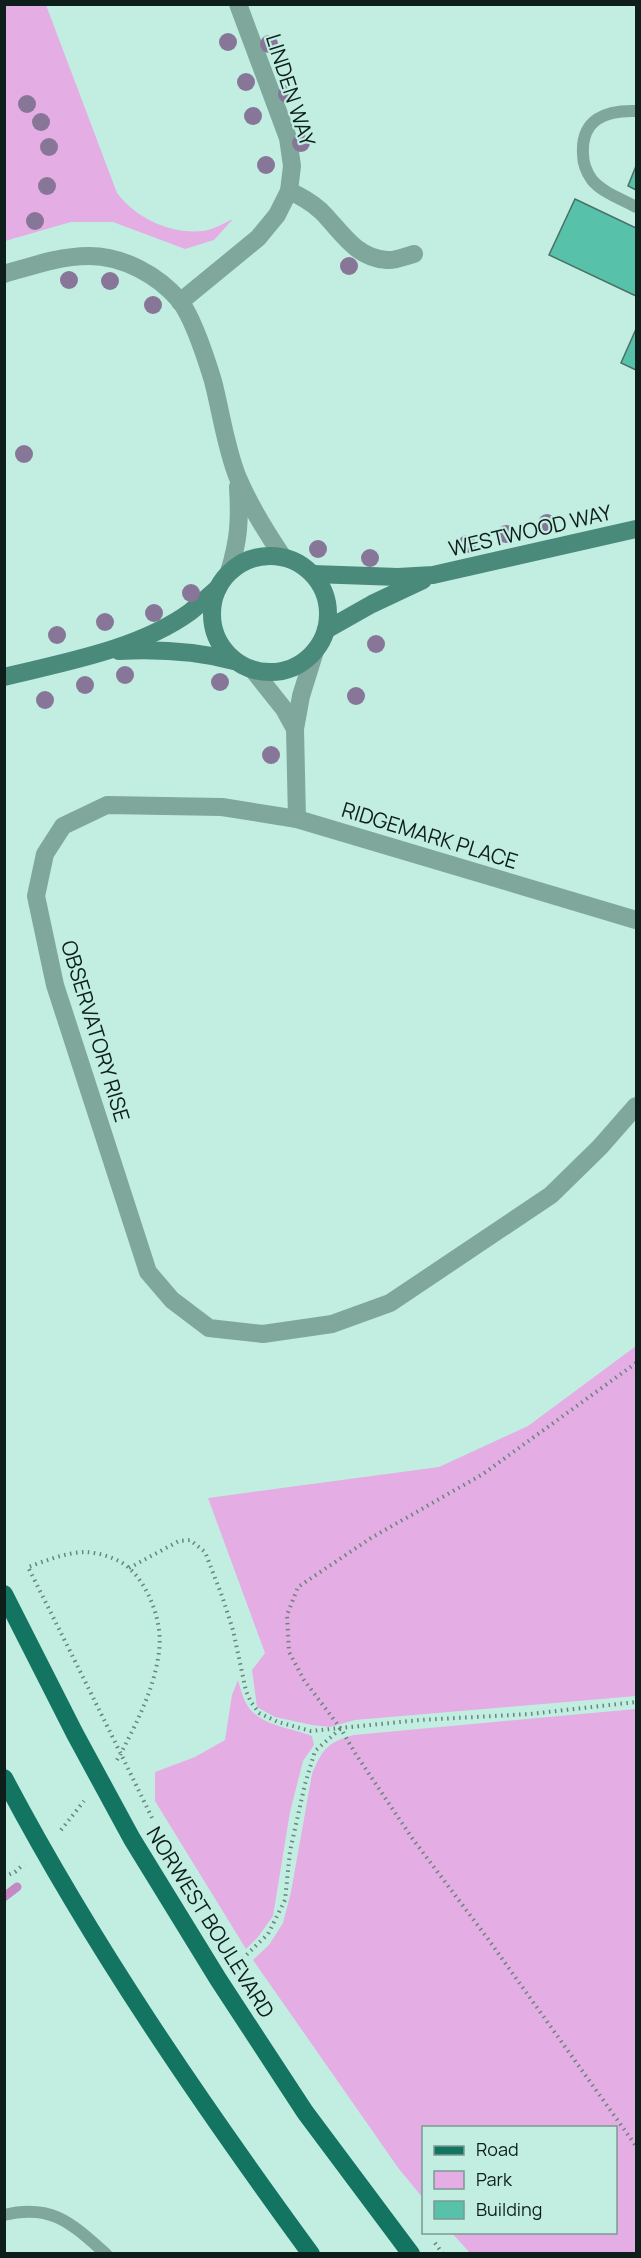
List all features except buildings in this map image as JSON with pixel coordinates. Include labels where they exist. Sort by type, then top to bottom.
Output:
[{"type":"main road","name":"NORWEST BOULEVARD","points":[[4,1594],[75,1734],[132,1839],[218,1979],[304,2112],[411,2253]]},
{"type":"main road","points":[[8,1785],[72,1900],[164,2043],[242,2160],[311,2253]]},
{"type":"street","name":"LINDEN WAY","points":[[180,302],[258,238],[278,215],[289,191],[292,166],[288,138],[238,4]]},
{"type":"street","points":[[289,191],[306,199],[320,210],[355,249],[373,258],[389,261],[414,254]]},
{"type":"street","points":[[4,274],[49,261],[88,256],[123,261],[154,277],[180,302],[199,339],[212,378],[237,476],[240,524],[229,572],[218,588],[189,612],[164,627],[108,651],[4,677]]},
{"type":"street","points":[[237,476],[254,511],[283,557]]},
{"type":"street","name":"WESTWOOD WAY","points":[[313,574],[398,577],[433,575],[636,529]]},
{"type":"street","points":[[229,572],[254,557],[269,555],[283,557],[299,563],[313,574],[326,600],[328,615],[326,630],[315,651],[301,696],[295,729],[297,819]]},
{"type":"street","name":"WESTWOOD WAY","points":[[326,630],[372,604],[433,575]]},
{"type":"street","points":[[218,588],[213,603],[212,620],[216,636],[225,650],[245,665],[284,709],[295,729]]},
{"type":"street","points":[[108,651],[178,650],[204,653],[266,672],[287,670],[304,661],[315,651]]},
{"type":"street","name":"OBSERVATORY RISE","points":[[297,819],[222,807],[107,806],[63,826],[45,854],[36,896],[55,985],[148,1272],[172,1300],[209,1328],[262,1334],[332,1324],[390,1303],[551,1195],[600,1147],[636,1106]]},
{"type":"street","name":"RIDGEMARK PLACE","points":[[297,819],[636,920]]},
{"type":"lane","points":[[636,111],[604,116],[593,122],[586,130],[582,143],[583,159],[593,181],[604,190],[636,207]]},
{"type":"lane","points":[[4,2215],[22,2211],[59,2216],[106,2253]]},
{"type":"path","points":[[636,1363],[483,1474],[371,1538],[298,1587],[287,1615],[289,1652],[304,1680],[341,1728],[411,1838],[488,1939],[636,2146]]},
{"type":"path","points":[[129,1568],[179,1541],[190,1539],[198,1545],[205,1552],[222,1596],[233,1630],[246,1691],[259,1713],[278,1722],[311,1731],[420,1720],[530,1714],[636,1702]]},
{"type":"path","points":[[113,1764],[120,1755],[148,1700],[159,1652],[160,1631],[155,1611],[143,1586],[129,1568],[109,1557],[85,1552],[50,1559],[28,1567],[110,1732],[132,1776]]},
{"type":"path","points":[[238,1964],[268,1935],[285,1900],[290,1851],[315,1751],[341,1728]]},
{"type":"path","points":[[58,1832],[86,1799]]},
{"type":"path","points":[[4,1877],[15,1872],[28,1860]]},
{"type":"green space","points":[[5,4],[46,5],[117,193],[144,217],[178,230],[207,230],[233,219],[214,240],[185,249],[113,222],[71,222],[5,241]]},
{"type":"green space","points":[[636,1346],[636,1696],[355,1720],[330,1727],[275,1717],[257,1707],[252,1670],[265,1653],[208,1498],[439,1467],[528,1426]]},
{"type":"green space","points":[[238,1680],[246,1703],[258,1717],[275,1725],[312,1736],[314,1745],[303,1761],[290,1812],[273,1916],[246,1949],[155,1801],[155,1772],[195,1757],[225,1740],[232,1695]]},
{"type":"green space","points":[[636,1709],[636,2253],[470,2253],[453,2234],[617,2234],[617,2126],[422,2126],[422,2197],[399,2169],[253,1960],[269,1945],[283,1923],[291,1892],[312,1774],[327,1747],[338,1740],[354,1735]]},
{"type":"waterway","points":[[4,1897],[17,1887]]}]
